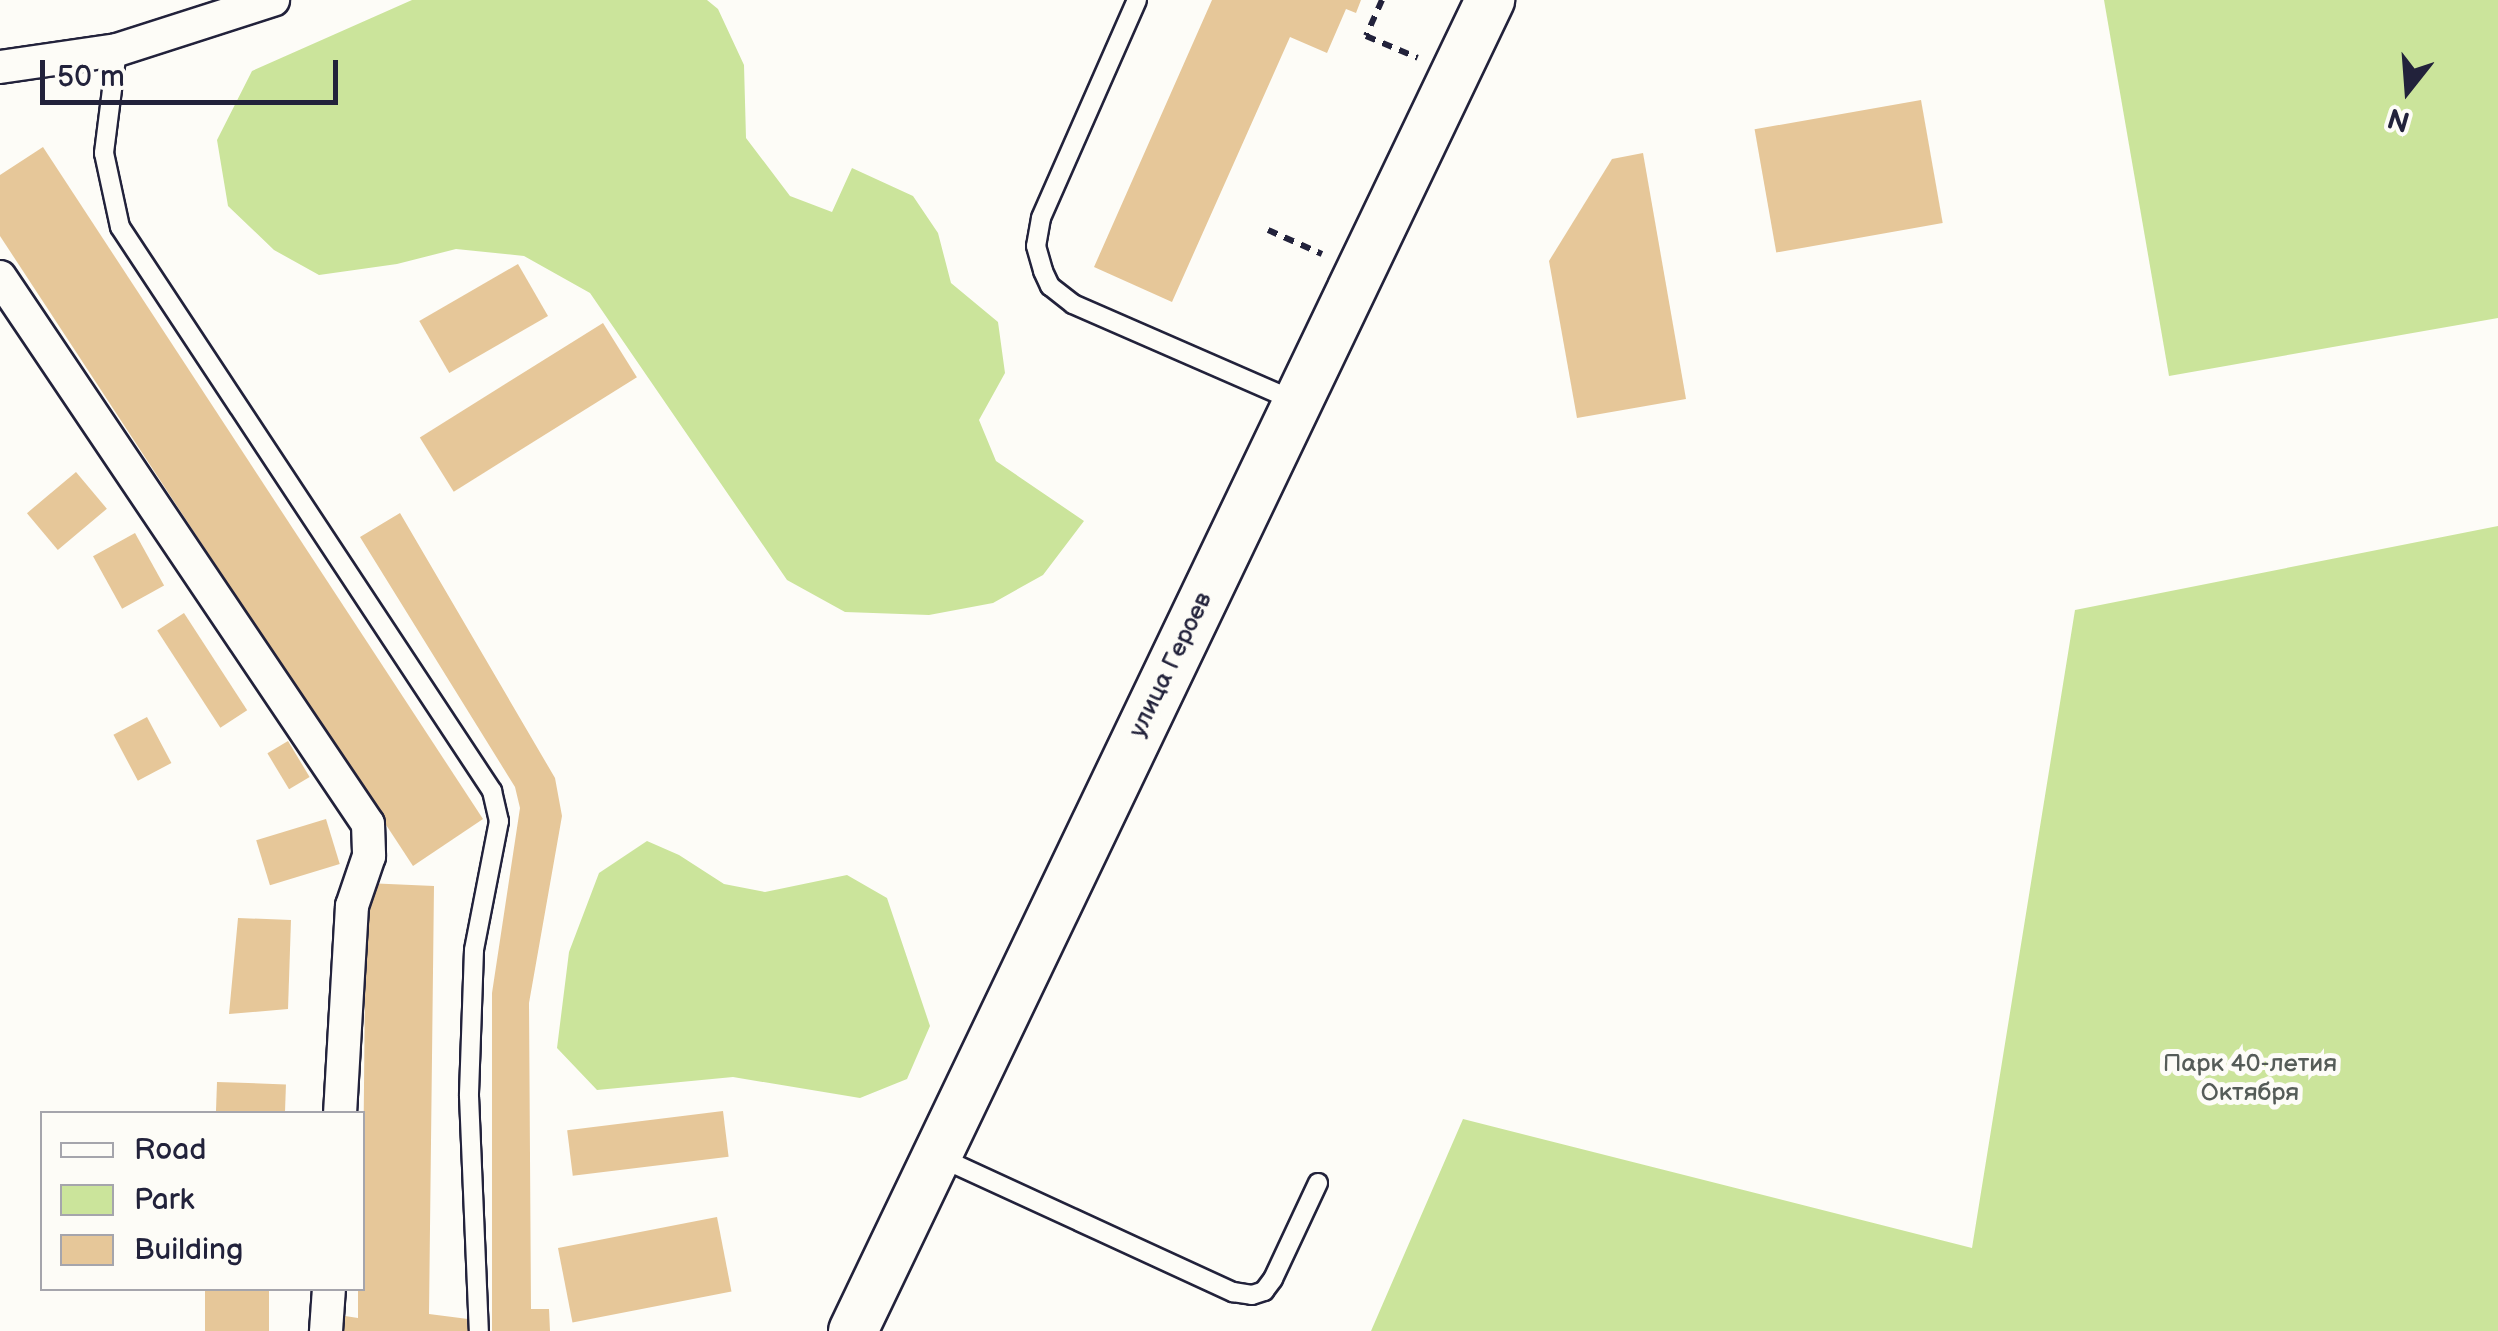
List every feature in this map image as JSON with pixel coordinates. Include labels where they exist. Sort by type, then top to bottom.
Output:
[{"type":"street","points":[[0,67],[116,50],[273,0]]},
{"type":"street","name":"улица Героев","points":[[853,1331],[1490,0]]},
{"type":"street","points":[[0,277],[368,824],[370,856],[352,906],[340,1111]]},
{"type":"street","points":[[326,1331],[329,1291]]},
{"type":"lane","points":[[1137,0],[1041,218],[1036,246],[1043,271],[1050,286],[1074,304],[1297,402]]},
{"type":"lane","points":[[116,50],[104,153],[120,226],[492,791],[500,821],[474,950],[469,1096],[479,1331]]},
{"type":"lane","points":[[937,1156],[1234,1292],[1252,1294],[1264,1291],[1273,1279],[1318,1183]]},
{"type":"path","points":[[1382,0],[1366,36],[1428,63]]},
{"type":"path","points":[[1268,230],[1331,258]]},
{"type":"green space","points":[[412,0],[707,0],[718,9],[744,65],[746,138],[790,196],[832,212],[852,168],[913,196],[938,233],[951,283],[998,322],[1005,373],[979,420],[996,461],[1084,521],[1043,575],[993,603],[929,615],[845,612],[787,580],[590,293],[524,256],[456,249],[397,264],[319,275],[274,250],[228,206],[217,140],[252,71]]},
{"type":"green space","points":[[2104,0],[2498,0],[2498,318],[2169,376]]},
{"type":"green space","name":"Парк 40-летия Октября","points":[[2498,526],[2498,1331],[1371,1331],[1463,1119],[1972,1248],[2075,610]]},
{"type":"green space","points":[[647,841],[679,855],[724,884],[765,892],[847,875],[887,898],[930,1026],[907,1079],[860,1098],[733,1077],[597,1090],[557,1048],[569,952],[599,873]]},
{"type":"building","points":[[1212,0],[1361,0],[1356,13],[1346,9],[1327,53],[1290,37],[1172,302],[1094,267]]},
{"type":"building","points":[[1921,100],[1943,223],[1776,252],[1755,129]]},
{"type":"building","points":[[43,147],[483,819],[413,866],[0,236],[0,175]]},
{"type":"building","points":[[1643,153],[1686,399],[1577,418],[1549,261],[1612,159]]},
{"type":"building","points":[[518,264],[548,316],[449,373],[419,321]]},
{"type":"building","points":[[603,323],[637,377],[454,492],[420,437]]},
{"type":"building","points":[[76,472],[107,509],[58,550],[27,513]]},
{"type":"building","points":[[400,513],[555,778],[562,816],[529,1003],[531,1309],[549,1309],[550,1331],[492,1331],[492,993],[520,808],[515,787],[360,537]]},
{"type":"building","points":[[135,533],[164,585],[122,609],[93,556]]},
{"type":"building","points":[[184,613],[247,710],[220,728],[157,630]]},
{"type":"building","points":[[147,717],[171,763],[138,781],[113,735]]},
{"type":"building","points":[[288,741],[310,777],[289,789],[267,753]]},
{"type":"building","points":[[326,819],[340,864],[270,885],[256,840]]},
{"type":"building","points":[[366,883],[434,886],[429,1314],[468,1319],[469,1331],[343,1331],[345,1316],[358,1318],[358,1291],[365,1291]]},
{"type":"building","points":[[238,918],[291,920],[288,1009],[229,1014]]},
{"type":"building","points":[[217,1082],[286,1084],[285,1111],[216,1111]]},
{"type":"building","points":[[723,1111],[729,1157],[573,1176],[567,1130]]},
{"type":"building","points":[[717,1217],[732,1292],[572,1323],[558,1248]]},
{"type":"building","points":[[205,1291],[269,1291],[269,1331],[205,1331]]}]
